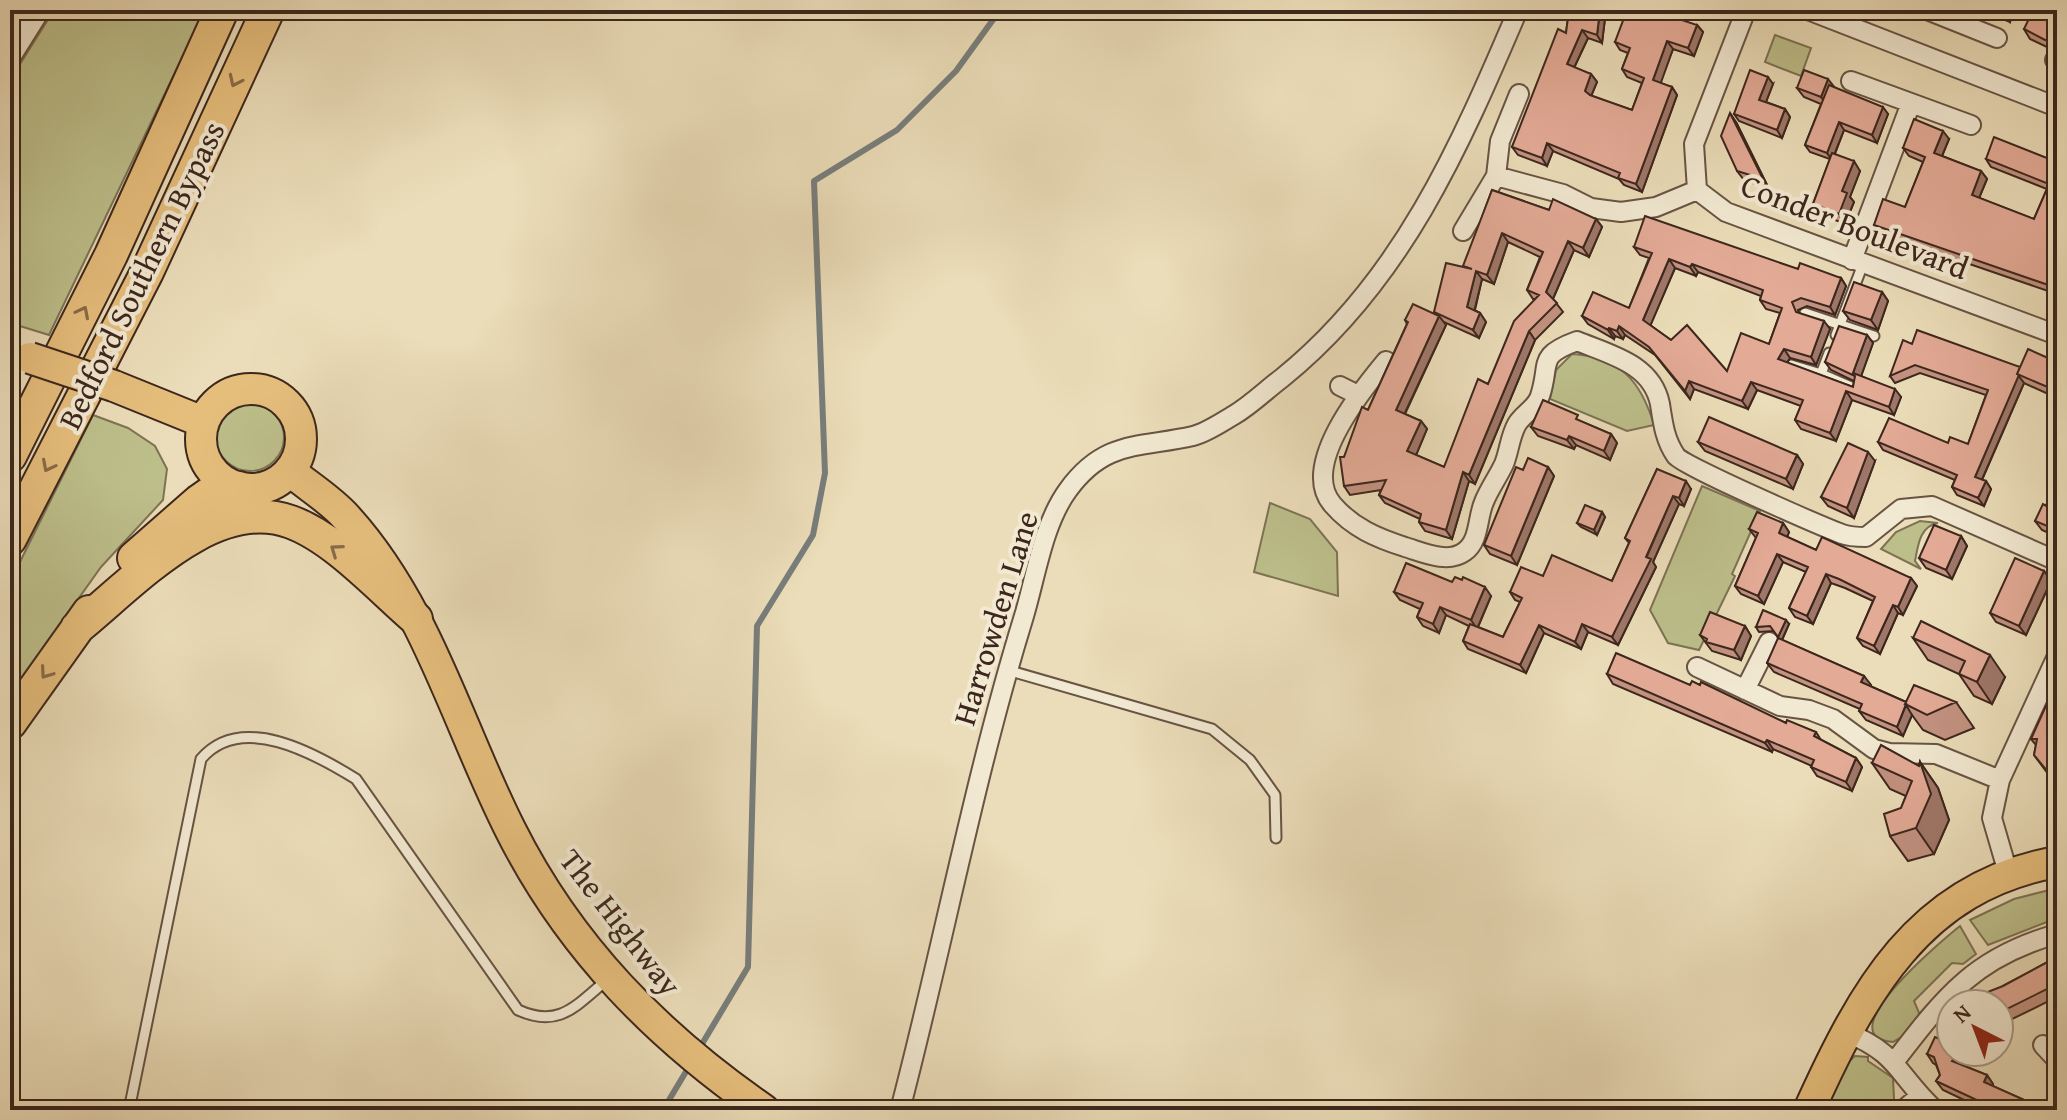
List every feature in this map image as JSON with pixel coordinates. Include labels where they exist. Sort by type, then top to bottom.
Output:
[{"type":"highway","name":"Bedford Southern Bypass","points":[[10,456],[111,255],[222,10]]},
{"type":"highway","name":"Bedford Southern Bypass","points":[[10,539],[147,272],[268,10]]},
{"type":"highway","points":[[10,723],[127,564],[209,494],[239,488]]},
{"type":"highway","points":[[77,628],[202,530],[244,516],[290,521],[339,551],[416,619]]},
{"type":"main road","points":[[20,354],[114,386],[203,422]]},
{"type":"main road","points":[[242,390],[259,390],[275,396],[289,407],[298,422],[301,439],[298,456],[290,471],[267,487],[239,488],[223,482],[211,470],[203,455],[203,422],[212,407],[226,396],[242,390]]},
{"type":"main road","name":"The Highway","points":[[290,471],[345,516],[381,562],[416,619],[509,828],[542,885],[610,978],[671,1041],[764,1110]]},
{"type":"main road","points":[[1809,1110],[1845,1032],[1877,980],[1915,935],[1968,892],[2008,873],[2057,862]]},
{"type":"street","points":[[14,37],[37,10]]},
{"type":"street","name":"Harrowden Lane","points":[[900,1110],[939,962],[1007,670],[1053,521],[1067,491],[1087,469],[1117,449],[1146,441],[1195,436],[1238,413],[1318,349],[1350,315],[1396,255],[1453,157],[1518,10]]},
{"type":"street","points":[[1697,190],[1694,144],[1746,10]]},
{"type":"street","points":[[1808,10],[2057,107]]},
{"type":"street","points":[[1927,10],[1997,38]]},
{"type":"street","points":[[1851,81],[1971,125]]},
{"type":"street","points":[[1463,231],[1496,176],[1500,141],[1519,94]]},
{"type":"street","points":[[1857,262],[1911,103]]},
{"type":"street","name":"Conder Boulevard","points":[[1496,176],[1563,194],[1591,208],[1621,212],[1656,207],[1697,190],[1726,212],[2057,335]]},
{"type":"street","points":[[1386,361],[1358,395],[1332,443],[1321,477],[1331,503],[1369,536],[1438,556],[1465,551],[1474,539],[1483,503],[1504,464],[1517,424],[1540,398],[1543,368],[1556,349],[1577,341],[1633,364],[1650,379],[1659,401],[1665,436],[1678,460],[1701,473],[1742,487],[1846,536],[1866,537],[1901,509],[1932,506],[2057,561]]},
{"type":"street","points":[[1340,386],[1358,395]]},
{"type":"street","points":[[1745,690],[1769,642]]},
{"type":"street","points":[[2008,873],[1992,818],[2000,780],[2055,666]]},
{"type":"street","points":[[1697,667],[1780,706],[1809,710],[1833,719],[1874,749],[1889,753],[1936,754],[2000,780]]},
{"type":"street","points":[[1895,1061],[1943,999],[1990,960],[2021,944],[2057,934]]},
{"type":"street","points":[[1845,1032],[1895,1061],[1920,1096],[1935,1110]]},
{"type":"street","points":[[2043,1045],[2057,1060]]},
{"type":"street","points":[[1903,1110],[1920,1096]]},
{"type":"lane","points":[[1821,374],[1840,323],[1857,262]]},
{"type":"lane","points":[[1805,313],[1874,336]]},
{"type":"lane","points":[[1791,365],[1855,389]]},
{"type":"lane","points":[[1007,670],[1212,729],[1250,760],[1275,795],[1276,838]]},
{"type":"lane","points":[[129,1110],[201,759],[212,745],[261,737],[317,755],[356,779],[518,1010],[534,1017],[563,1015],[610,978]]},
{"type":"green space","points":[[54,10],[205,10],[49,335],[10,323],[10,80]]},
{"type":"green space","points":[[1775,35],[1811,48],[1801,76],[1765,62]]},
{"type":"green space","points":[[1572,354],[1603,360],[1626,374],[1642,396],[1654,425],[1627,431],[1550,399],[1556,370]]},
{"type":"green space","points":[[243,403],[257,403],[269,408],[279,418],[284,437],[279,456],[269,466],[257,471],[243,471],[231,466],[221,456],[216,444],[216,430],[221,418],[231,408]]},
{"type":"green space","points":[[93,415],[128,428],[155,446],[167,469],[163,500],[101,567],[10,695],[10,582]]},
{"type":"green space","points":[[1702,486],[1760,511],[1732,574],[1735,576],[1699,650],[1668,643],[1650,610]]},
{"type":"green space","points":[[1270,503],[1310,519],[1337,552],[1338,596],[1254,572]]},
{"type":"green space","points":[[1920,521],[1938,523],[1927,528],[1921,537],[1915,561],[1921,569],[1881,549],[1896,532]]},
{"type":"green space","points":[[2057,888],[2057,918],[1988,945],[1970,920],[2014,899]]},
{"type":"green space","points":[[1960,926],[1976,954],[1963,964],[1952,963],[1914,1001],[1920,1015],[1903,1036],[1893,1042],[1876,1036],[1873,1023],[1880,1006],[1914,967]]},
{"type":"green space","points":[[1855,1056],[1868,1057],[1868,1061],[1893,1078],[1894,1099],[1880,1110],[1821,1110],[1845,1065]]},
{"type":"building","points":[[1569,10],[1600,10],[1597,35],[1582,30],[1567,64],[1591,74],[1585,91],[1590,95],[1632,110],[1644,78],[1622,69],[1630,48],[1615,42],[1627,10],[1652,10],[1697,25],[1688,48],[1667,41],[1653,80],[1672,87],[1636,184],[1618,178],[1620,173],[1547,143],[1542,158],[1512,147],[1558,29],[1566,33]]},
{"type":"building","points":[[2033,10],[2047,14],[2049,10],[2057,10],[2055,40],[2045,40],[2024,29]]},
{"type":"building","points":[[1750,70],[1768,77],[1759,100],[1785,109],[1777,130],[1734,114]]},
{"type":"building","points":[[1804,70],[1828,79],[1821,97],[1797,88]]},
{"type":"building","points":[[1829,85],[1883,107],[1872,135],[1839,122],[1827,153],[1805,145]]},
{"type":"building","points":[[1730,113],[1763,179],[1737,171],[1721,136]]},
{"type":"building","points":[[1914,119],[1943,131],[1934,153],[1981,171],[1972,195],[2034,219],[2049,184],[1986,159],[1994,137],[2057,162],[2057,288],[1874,225],[1883,199],[1905,207],[1925,157],[1903,148]]},
{"type":"building","points":[[1832,153],[1854,161],[1842,191],[1847,193],[1839,214],[1813,204]]},
{"type":"building","points":[[1492,190],[1549,210],[1553,199],[1596,219],[1583,248],[1568,241],[1546,292],[1557,303],[1529,331],[1469,475],[1463,472],[1446,530],[1419,522],[1421,514],[1379,495],[1386,480],[1344,486],[1340,457],[1344,457],[1362,407],[1368,410],[1408,322],[1405,320],[1413,304],[1439,316],[1396,410],[1421,421],[1407,451],[1444,467],[1478,379],[1488,384],[1514,321],[1539,295],[1527,290],[1543,252],[1502,233],[1487,275],[1476,271],[1467,307],[1480,313],[1473,330],[1434,312],[1446,263],[1472,269],[1463,266]]},
{"type":"building","points":[[1645,216],[1798,269],[1800,263],[1841,278],[1830,307],[1801,298],[1792,302],[1796,312],[1824,321],[1811,357],[1784,349],[1778,359],[1853,387],[1855,376],[1825,362],[1839,326],[1867,335],[1853,373],[1895,389],[1889,407],[1846,391],[1830,433],[1795,420],[1803,400],[1751,382],[1742,401],[1689,381],[1685,391],[1649,347],[1619,326],[1617,331],[1608,330],[1582,316],[1593,292],[1629,308],[1652,253],[1634,247]],"holes":[[[1669,259],[1690,267],[1692,264],[1763,290],[1760,300],[1782,308],[1769,344],[1741,333],[1727,371],[1687,325],[1671,340],[1643,320]]]},
{"type":"building","points":[[1854,282],[1882,292],[1871,320],[1843,311]]},
{"type":"building","points":[[1917,330],[2020,367],[1975,477],[1986,481],[1978,498],[1952,487],[1957,475],[1878,442],[1889,418],[1948,443],[1950,437],[1968,444],[1988,390],[1915,365],[1890,376],[1903,340],[1912,344]]},
{"type":"building","points":[[2028,349],[2057,362],[2057,391],[2017,374]]},
{"type":"building","points":[[1543,400],[1611,434],[1604,451],[1569,436],[1567,440],[1531,427]]},
{"type":"building","points":[[1709,417],[1797,455],[1786,479],[1698,442]]},
{"type":"building","points":[[1848,443],[1868,452],[1847,508],[1821,497]]},
{"type":"building","points":[[1528,458],[1548,467],[1511,556],[1484,545],[1516,467],[1523,470]]},
{"type":"building","points":[[1657,469],[1686,481],[1679,498],[1673,496],[1646,557],[1651,559],[1612,637],[1582,624],[1575,642],[1539,625],[1520,665],[1463,641],[1470,624],[1503,637],[1522,598],[1510,592],[1521,567],[1543,576],[1552,555],[1612,581],[1630,541],[1625,538]]},
{"type":"building","points":[[2057,479],[2057,530],[2035,521],[2043,504],[2046,506]]},
{"type":"building","points":[[1585,505],[1602,512],[1594,530],[1577,523]]},
{"type":"building","points":[[1757,512],[1783,523],[1779,533],[1816,550],[1822,537],[1911,578],[1898,607],[1893,605],[1874,646],[1857,638],[1875,597],[1839,579],[1826,574],[1807,616],[1789,608],[1808,567],[1777,554],[1758,596],[1735,586],[1758,533],[1749,529]]},
{"type":"building","points":[[1934,525],[1961,536],[1946,570],[1919,558]]},
{"type":"building","points":[[2015,558],[2044,571],[2019,626],[1990,613]]},
{"type":"building","points":[[1406,563],[1452,582],[1455,577],[1462,580],[1463,577],[1485,587],[1471,620],[1440,607],[1433,624],[1417,617],[1423,603],[1394,592]]},
{"type":"building","points":[[1763,610],[1786,620],[1778,637],[1770,626],[1756,627]]},
{"type":"building","points":[[1710,612],[1745,626],[1734,650],[1706,642],[1707,639],[1700,635]]},
{"type":"building","points":[[1921,621],[1990,655],[1977,682],[1959,674],[1965,661],[1913,638]]},
{"type":"building","points":[[1778,638],[1864,676],[1861,682],[1906,702],[1897,727],[1859,711],[1862,704],[1767,663]]},
{"type":"building","points":[[1616,653],[1690,685],[1692,681],[1700,685],[1701,682],[1786,723],[1787,720],[1816,732],[1814,736],[1856,758],[1846,782],[1811,767],[1814,760],[1767,740],[1765,743],[1607,674]]},
{"type":"building","points":[[1914,685],[1956,702],[1927,715],[1905,704]]},
{"type":"building","points":[[2054,688],[2057,689],[2057,783],[2034,755],[2037,739],[2031,739]]},
{"type":"building","points":[[1881,745],[1919,766],[1920,762],[1931,794],[1916,828],[1890,836],[1884,814],[1901,808],[1912,781],[1872,763]]},
{"type":"building","points":[[2057,957],[2057,984],[2015,1005],[2015,988],[1998,988]]},
{"type":"building","points":[[1935,1037],[1935,1060],[1927,1054]]},
{"type":"building","points":[[1938,1068],[1970,1068],[1987,1075],[1984,1082],[2031,1103],[2027,1110],[1998,1110],[1936,1081],[1940,1075]]},
{"type":"waterway","points":[[699,1049],[748,967],[757,626],[813,535],[825,473],[814,181],[897,130],[956,71],[995,17],[995,10]]},
{"type":"waterway","points":[[663,1110],[690,1065]]}]
